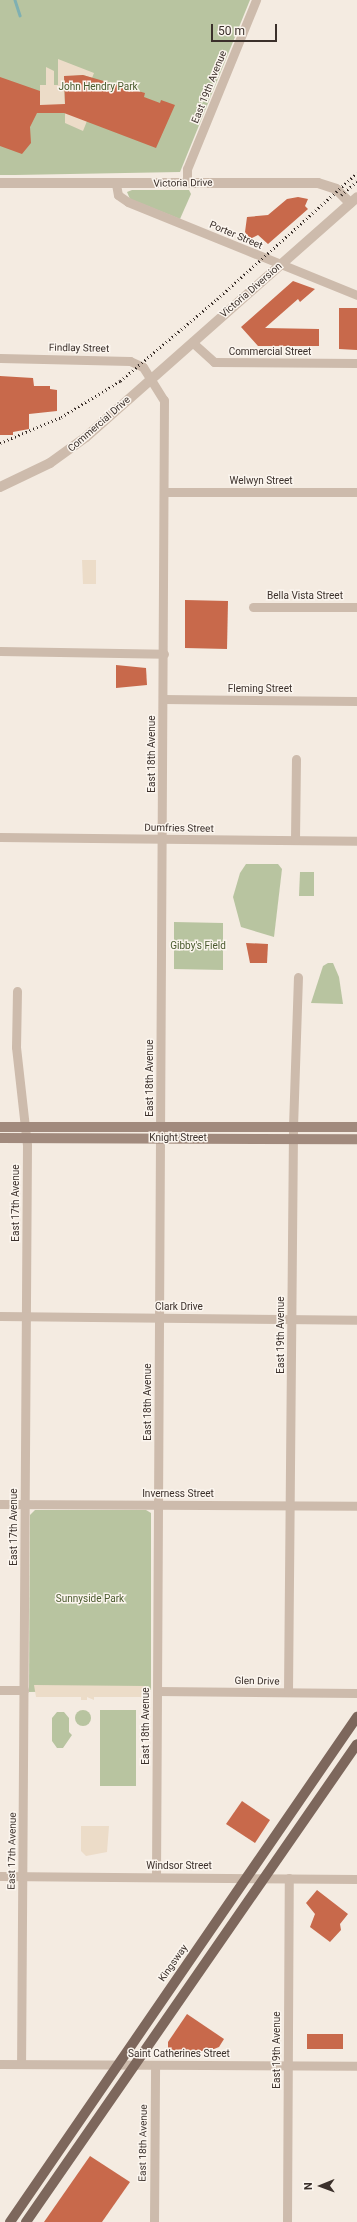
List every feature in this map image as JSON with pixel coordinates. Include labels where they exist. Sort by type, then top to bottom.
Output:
[{"type":"main road","name":"Knight Street","points":[[0,1127],[357,1127]]},
{"type":"main road","name":"Knight Street","points":[[0,1138],[357,1140]]},
{"type":"main road","name":"Kingsway","points":[[10,2222],[357,1717]]},
{"type":"main road","points":[[26,2222],[357,1744]]},
{"type":"street","name":"East 19th Avenue","points":[[187,183],[187,169],[256,0]]},
{"type":"street","name":"Victoria Drive","points":[[0,183],[318,183],[336,189],[354,200]]},
{"type":"street","name":"Porter Street","points":[[116,184],[118,195],[128,202],[282,263],[301,275],[357,295]]},
{"type":"street","name":"Victoria Diversion","points":[[152,378],[354,200]]},
{"type":"street","name":"Commercial Street","points":[[192,342],[214,362],[357,363]]},
{"type":"street","name":"Findlay Street","points":[[0,358],[130,361],[143,367],[152,378]]},
{"type":"street","name":"Commercial Drive","points":[[0,487],[67,452],[152,378]]},
{"type":"street","name":"East 18th Avenue","points":[[152,378],[164,400],[165,492],[156,1877]]},
{"type":"street","name":"Welwyn Street","points":[[165,492],[357,492]]},
{"type":"street","name":"Bella Vista Street","points":[[253,606],[357,607]]},
{"type":"street","points":[[0,651],[164,654]]},
{"type":"street","name":"Fleming Street","points":[[163,699],[357,700]]},
{"type":"street","points":[[295,840],[296,759]]},
{"type":"street","name":"Dumfries Street","points":[[0,837],[357,841]]},
{"type":"street","name":"East 19th Avenue","points":[[288,1692],[291,1505],[293,1127],[298,977]]},
{"type":"street","name":"East 17th Avenue","points":[[17,991],[16,1047],[26,1138],[21,2064]]},
{"type":"street","name":"Clark Drive","points":[[0,1316],[357,1320]]},
{"type":"street","name":"Inverness Street","points":[[0,1504],[357,1506]]},
{"type":"street","points":[[0,1690],[24,1690]]},
{"type":"street","name":"Glen Drive","points":[[157,1691],[357,1693]]},
{"type":"street","name":"Windsor Street","points":[[0,1876],[357,1879]]},
{"type":"street","name":"East 19th Avenue","points":[[287,2222],[289,1878]]},
{"type":"street","name":"Saint Catherines Street","points":[[0,2064],[357,2066]]},
{"type":"street","name":"East 18th Avenue","points":[[154,2222],[155,2065]]},
{"type":"green space","name":"John Hendry Park","points":[[0,0],[250,0],[180,172],[0,175]]},
{"type":"green space","points":[[132,190],[189,190],[191,194],[180,219],[130,199],[127,192]]},
{"type":"green space","points":[[246,864],[278,864],[282,869],[274,937],[241,927],[233,897],[240,873]]},
{"type":"green space","points":[[300,872],[314,872],[314,896],[299,896]]},
{"type":"green space","name":"Gibby's Field","points":[[174,922],[223,923],[223,970],[174,969]]},
{"type":"green space","points":[[328,963],[333,963],[339,977],[343,1004],[311,1003],[323,966]]},
{"type":"green space","name":"Sunnyside Park","points":[[35,1510],[146,1510],[151,1513],[151,1690],[29,1692],[30,1515]]},
{"type":"green space","points":[[83,1710],[90,1715],[91,1718],[86,1725],[83,1726],[76,1721],[75,1718],[80,1711]]},
{"type":"green space","points":[[100,1710],[136,1710],[136,1786],[100,1786]]},
{"type":"green space","points":[[57,1712],[64,1712],[69,1718],[69,1732],[72,1735],[63,1748],[57,1748],[52,1741],[52,1718]]},
{"type":"shaded area","points":[[58,59],[94,73],[92,78],[83,75],[64,77],[65,106],[40,107],[40,85],[46,85],[46,67],[54,71],[54,85],[58,85]]},
{"type":"shaded area","points":[[65,106],[87,121],[83,131],[65,123]]},
{"type":"shaded area","points":[[82,560],[96,560],[96,584],[83,584]]},
{"type":"shaded area","points":[[34,1685],[146,1686],[146,1697],[94,1697],[94,1700],[87,1697],[87,1700],[81,1700],[81,1697],[36,1697]]},
{"type":"shaded area","points":[[81,1826],[109,1826],[107,1852],[86,1856],[81,1851]]},
{"type":"building","points":[[83,75],[145,93],[144,97],[160,103],[161,100],[175,105],[156,148],[64,113],[37,113],[30,127],[31,143],[22,154],[0,146],[0,77],[40,91],[40,105],[65,104],[64,76]]},
{"type":"building","points":[[298,197],[308,199],[305,206],[308,209],[268,244],[258,235],[250,239],[245,232],[247,217],[268,215],[287,199]]},
{"type":"building","points":[[293,281],[315,289],[300,302],[298,299],[265,328],[319,329],[319,346],[258,346],[241,327]]},
{"type":"building","points":[[339,308],[357,308],[357,350],[339,349]]},
{"type":"building","points":[[0,376],[33,378],[34,386],[50,386],[50,389],[57,390],[57,411],[29,414],[29,429],[13,432],[13,435],[0,435]]},
{"type":"building","points":[[185,600],[228,601],[227,649],[185,648]]},
{"type":"building","points":[[116,665],[146,668],[147,685],[116,688]]},
{"type":"building","points":[[246,943],[268,944],[267,963],[250,963]]},
{"type":"building","points":[[242,1801],[270,1820],[255,1843],[226,1824]]},
{"type":"building","points":[[317,1890],[348,1914],[340,1924],[341,1930],[330,1942],[310,1927],[315,1914],[306,1903]]},
{"type":"building","points":[[187,2014],[224,2039],[219,2047],[209,2051],[168,2051],[168,2042]]},
{"type":"building","points":[[307,2034],[343,2034],[343,2049],[307,2049]]},
{"type":"building","points":[[90,2156],[130,2182],[102,2222],[44,2222]]},
{"type":"waterway","points":[[15,0],[20,15]]},
{"type":"railway","points":[[0,443],[61,417],[120,381],[217,299],[357,173]]},
{"type":"railway","points":[[341,195],[357,181]]}]
